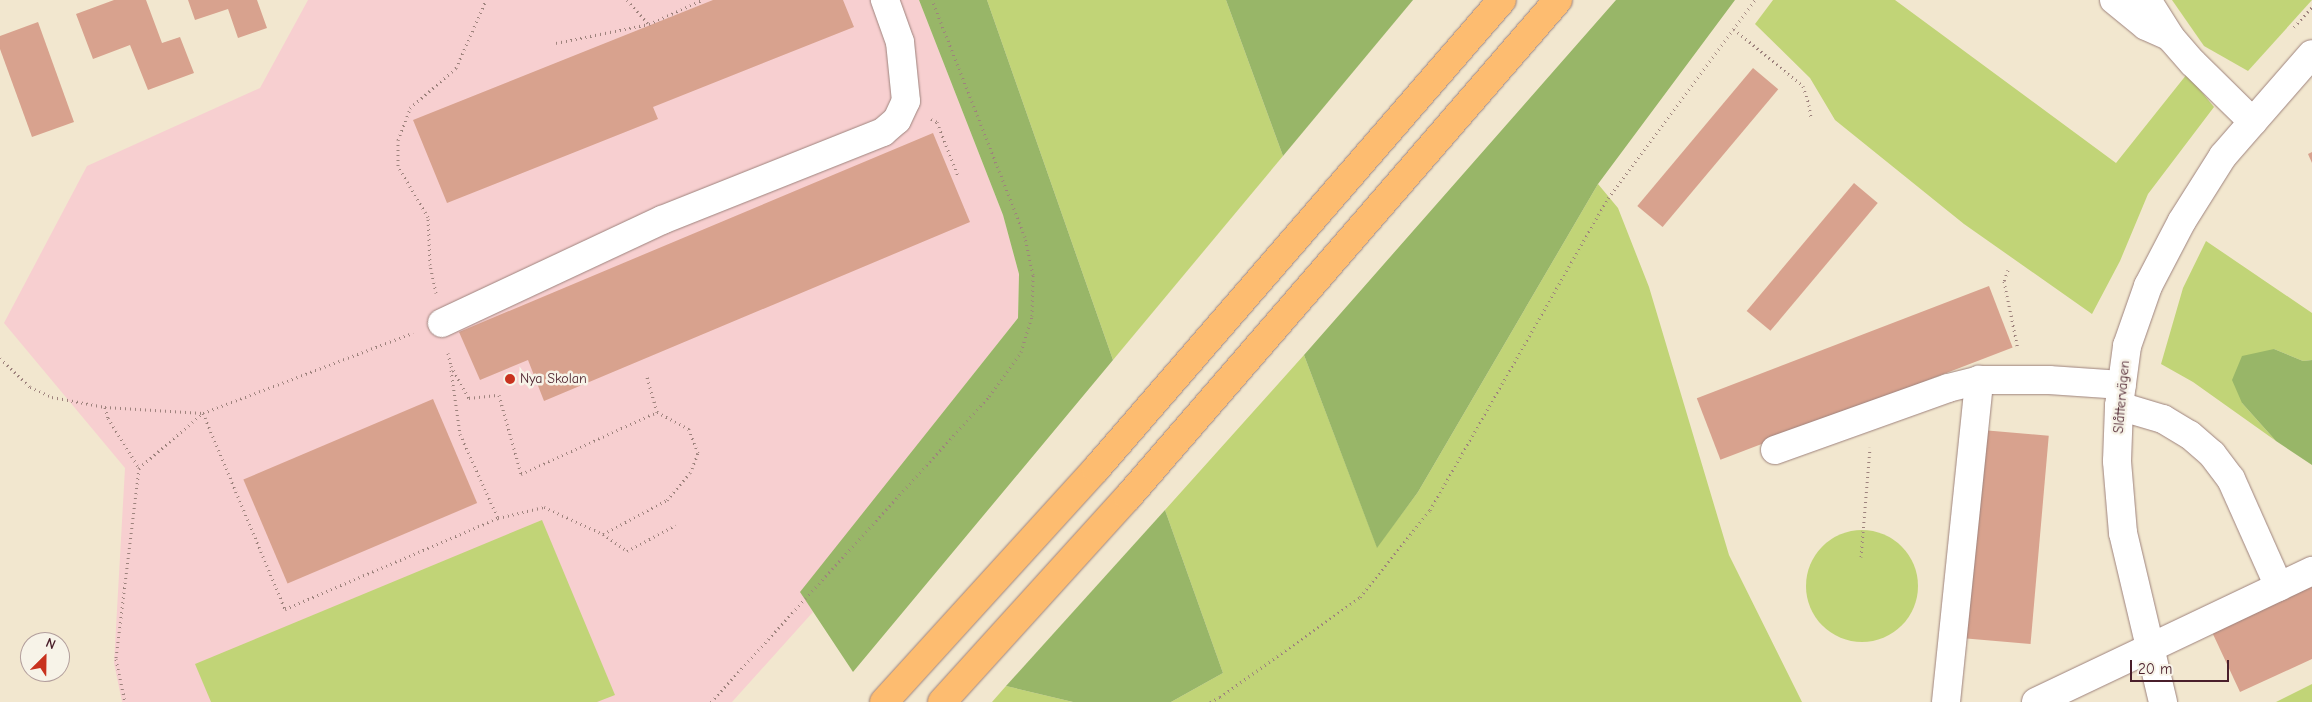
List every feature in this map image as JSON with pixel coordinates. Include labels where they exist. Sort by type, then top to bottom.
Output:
[{"type":"highway","points":[[884,702],[1103,462],[1502,0]]},
{"type":"highway","points":[[942,702],[1128,497],[1558,0]]},
{"type":"street","points":[[442,322],[662,220],[883,132],[897,120],[906,101],[900,42],[886,0]]},
{"type":"street","points":[[2114,0],[2146,26],[2171,38]]},
{"type":"street","points":[[2147,0],[2171,38],[2193,63],[2253,122]]},
{"type":"street","name":"Slåttervägen","points":[[2163,702],[2123,533],[2117,461],[2120,395],[2127,346],[2148,286],[2182,221],[2202,188],[2223,156],[2312,54]]},
{"type":"street","points":[[1775,450],[1872,414],[1979,380],[2022,380],[2120,395],[2190,435],[2212,454],[2231,479],[2279,587]]},
{"type":"street","points":[[1946,702],[1979,380]]},
{"type":"street","points":[[2036,702],[2312,571]]},
{"type":"path","points":[[627,0],[649,24]]},
{"type":"path","points":[[556,42],[649,24],[702,0]]},
{"type":"path","points":[[711,702],[989,396],[1021,352],[1032,316],[1033,275],[1025,237],[932,0]]},
{"type":"path","points":[[1210,702],[1220,697],[1360,597],[1430,510],[1608,198],[1755,0]]},
{"type":"path","points":[[1734,28],[1802,86],[1810,105],[1811,118]]},
{"type":"path","points":[[906,101],[937,122],[958,176]]},
{"type":"path","points":[[2008,270],[2004,280],[2018,344],[2022,380]]},
{"type":"path","points":[[139,468],[203,413],[442,322]]},
{"type":"path","points":[[0,358],[30,387],[52,397],[105,406],[203,413]]},
{"type":"path","points":[[451,366],[460,434],[498,518]]},
{"type":"path","points":[[105,406],[108,418],[139,468],[116,659],[125,702]]},
{"type":"path","points":[[603,534],[667,500],[690,473],[698,453],[689,429],[657,412]]},
{"type":"path","points":[[203,413],[285,609],[498,518],[544,507],[603,534],[627,552],[676,526]]},
{"type":"path","points":[[1861,557],[1872,414]]},
{"type":"shaded area","name":"Nya Skolan","points":[[308,0],[919,0],[1003,215],[1019,274],[1018,318],[801,592],[813,612],[732,702],[122,702],[114,663],[125,468],[4,323],[87,166],[260,88]]},
{"type":"green space","points":[[919,0],[987,0],[1113,360],[853,672],[800,592],[1018,318],[1019,274],[1003,215]]},
{"type":"green space","points":[[987,0],[1226,0],[1283,156],[1113,360]]},
{"type":"green space","points":[[1226,0],[1413,0],[1283,156]]},
{"type":"green space","points":[[1616,0],[1735,0],[1598,184],[1418,492],[1377,548],[1304,355]]},
{"type":"green space","points":[[1773,0],[1895,0],[2116,163],[2187,74],[2214,107],[2148,194],[2120,261],[2092,314],[1964,224],[1835,120],[1810,78],[1755,24]]},
{"type":"green space","points":[[2172,0],[2312,0],[2248,71],[2204,46]]},
{"type":"green space","points":[[1598,184],[1618,208],[1649,287],[1729,555],[1802,702],[1171,702],[1223,673],[1165,510],[1304,355],[1377,547],[1418,492]]},
{"type":"green space","points":[[2206,241],[2312,313],[2312,360],[2303,361],[2274,349],[2242,403],[2276,441],[2193,382],[2161,364],[2183,288]]},
{"type":"green space","points":[[2274,349],[2303,361],[2312,360],[2312,465],[2276,441],[2242,403],[2232,380],[2242,356]]},
{"type":"green space","points":[[1165,510],[1223,673],[1171,702],[1073,702],[1006,686]]},
{"type":"green space","points":[[542,520],[615,695],[597,702],[211,702],[195,664]]},
{"type":"green space","points":[[1862,530],[1883,534],[1902,546],[1914,565],[1918,586],[1914,607],[1902,626],[1883,638],[1862,642],[1841,638],[1822,626],[1810,607],[1806,586],[1810,565],[1822,546],[1841,534]]},
{"type":"green space","points":[[2312,684],[2312,702],[2276,702]]},
{"type":"green space","points":[[1006,686],[1073,702],[992,702]]},
{"type":"building","points":[[114,0],[146,0],[162,43],[180,37],[194,73],[148,90],[130,45],[93,59],[76,14]]},
{"type":"building","points":[[188,0],[257,0],[267,28],[238,38],[228,9],[195,20]]},
{"type":"building","points":[[713,0],[843,0],[854,27],[653,107],[658,119],[447,203],[413,120]]},
{"type":"building","points":[[38,22],[74,122],[32,137],[0,49],[0,36]]},
{"type":"building","points":[[1753,68],[1778,89],[1663,227],[1637,206]]},
{"type":"building","points":[[933,133],[970,222],[544,401],[528,360],[480,380],[459,332]]},
{"type":"building","points":[[2312,152],[2312,163],[2308,154]]},
{"type":"building","points":[[1854,183],[1878,203],[1770,331],[1747,311]]},
{"type":"building","points":[[1989,286],[2013,348],[1720,460],[1697,398]]},
{"type":"building","points":[[433,399],[477,503],[288,584],[243,479]]},
{"type":"building","points":[[1982,430],[2049,436],[2031,644],[1964,638]]},
{"type":"building","points":[[2312,586],[2312,659],[2240,692],[2212,632]]},
{"type":"place","name":"Nya Skolan","points":[[510,379]]}]
